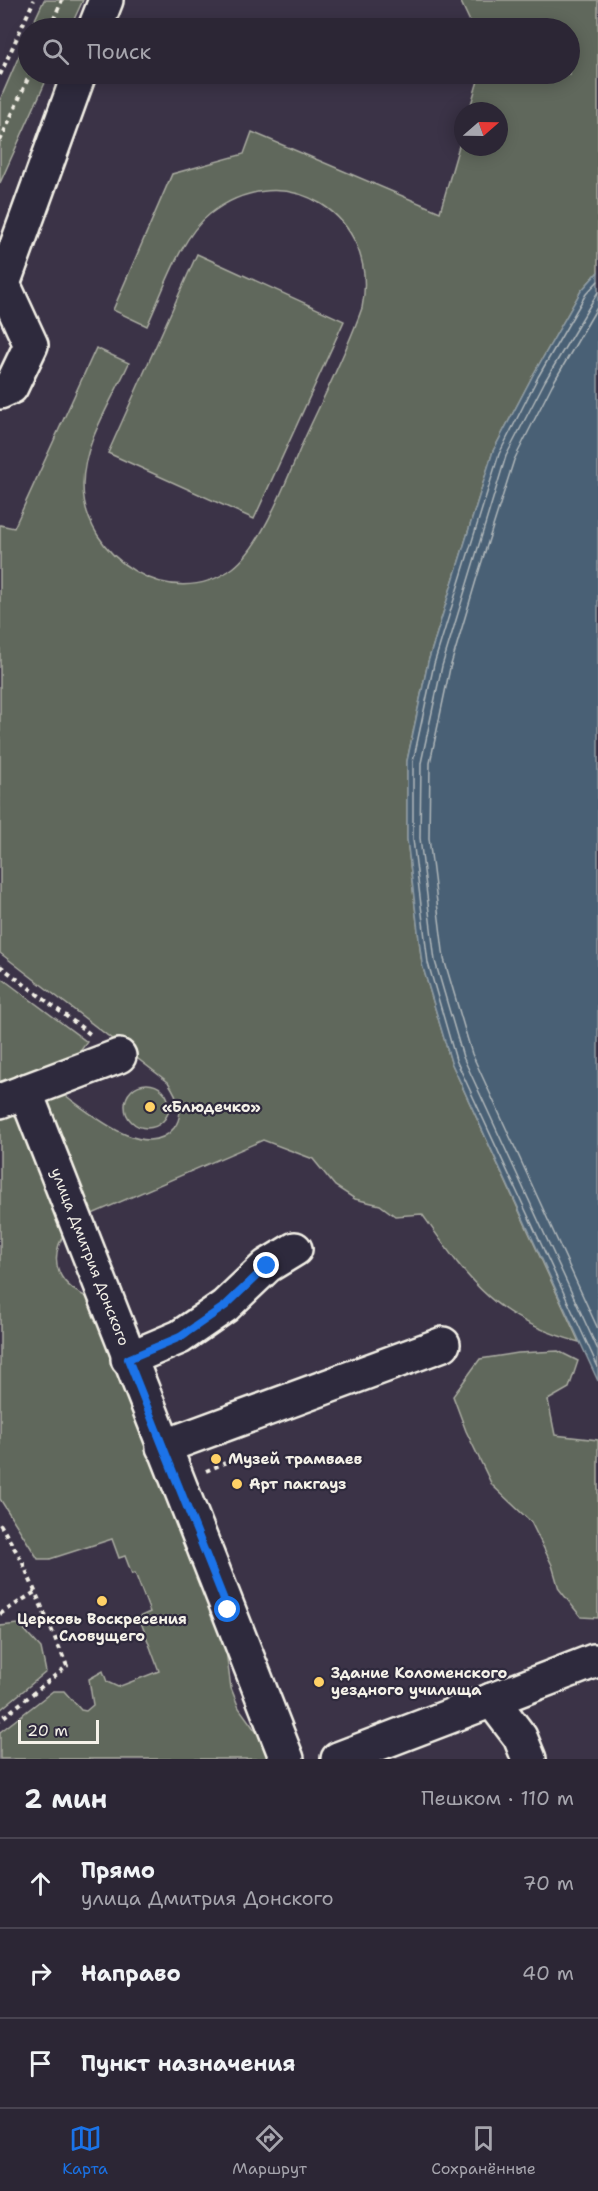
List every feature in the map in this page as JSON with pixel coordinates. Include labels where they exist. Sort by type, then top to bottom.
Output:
[{"type":"street","points":[[99,18],[106,0]]},
{"type":"street","points":[[0,392],[11,387],[30,345],[3,284],[75,84]]},
{"type":"street","points":[[12,1096],[119,1056]]},
{"type":"street","name":"улица Дмитрия Донского","points":[[12,1096],[74,1222],[287,1759]]},
{"type":"street","points":[[128,1359],[180,1337],[225,1306],[267,1266],[295,1249]]},
{"type":"street","points":[[163,1447],[443,1344]]},
{"type":"street","points":[[338,1759],[594,1661]]},
{"type":"street","points":[[492,1700],[520,1737],[529,1759]]},
{"type":"path","points":[[26,18],[34,0]]},
{"type":"path","points":[[54,18],[62,0]]},
{"type":"path","points":[[0,75],[18,35]]},
{"type":"path","points":[[0,141],[26,84]]},
{"type":"path","points":[[0,966],[119,1056]]},
{"type":"path","points":[[0,1524],[22,1561],[67,1666],[0,1720]]},
{"type":"path","points":[[0,1614],[35,1592]]},
{"type":"green space","points":[[44,0],[83,0],[75,18],[36,18]]},
{"type":"green space","points":[[460,0],[598,0],[598,272],[581,291],[493,451],[428,662],[407,761],[407,839],[422,964],[451,1062],[579,1342],[525,1322],[487,1295],[470,1278],[422,1214],[395,1216],[380,1205],[355,1199],[335,1186],[313,1159],[263,1140],[83,1218],[43,1098],[59,1091],[116,1130],[132,1137],[148,1140],[162,1137],[174,1128],[178,1122],[180,1110],[168,1082],[0,953],[0,525],[14,528],[96,348],[129,363],[93,438],[84,469],[83,485],[87,511],[98,535],[114,555],[135,571],[158,581],[183,585],[209,581],[233,568],[244,557],[266,525],[343,356],[362,308],[364,275],[357,246],[342,222],[321,204],[296,193],[268,191],[239,197],[210,214],[199,224],[173,266],[147,326],[113,310],[172,174],[244,154],[252,132],[440,212],[456,156],[508,156],[508,102],[472,102],[477,84],[580,84],[580,18],[468,18]]},
{"type":"green space","points":[[18,58],[18,84],[45,84],[0,183],[0,100]]},
{"type":"green space","points":[[197,254],[344,321],[254,519],[108,453]]},
{"type":"green space","points":[[0,977],[87,1042],[73,1061],[0,1089]]},
{"type":"green space","points":[[147,1084],[163,1090],[169,1106],[163,1122],[147,1128],[131,1122],[125,1106],[131,1090]]},
{"type":"green space","points":[[15,1109],[67,1229],[57,1252],[59,1272],[72,1288],[95,1300],[206,1582],[226,1651],[231,1688],[239,1708],[268,1748],[269,1759],[0,1759],[0,1732],[53,1691],[64,1691],[81,1710],[86,1711],[93,1705],[89,1679],[103,1671],[107,1682],[118,1687],[159,1671],[139,1617],[150,1612],[135,1573],[132,1574],[125,1556],[119,1558],[112,1539],[50,1559],[38,1559],[0,1499],[0,1112]]},
{"type":"green space","points":[[558,1351],[578,1361],[569,1388],[548,1400],[555,1435],[598,1440],[598,1618],[581,1617],[559,1589],[552,1565],[531,1522],[492,1485],[466,1431],[453,1396],[480,1359],[518,1353]]},
{"type":"green space","points":[[19,1624],[41,1648],[46,1672],[0,1710],[0,1626]]},
{"type":"water","points":[[598,272],[598,1381],[451,1062],[422,964],[407,839],[407,761],[428,662],[493,451],[581,291]]},
{"type":"place","name":"«Блюдечко»","points":[[150,1107]]},
{"type":"place","name":"Музей трамваев","points":[[216,1459]]},
{"type":"place","name":"Арт пакгауз","points":[[237,1484]]},
{"type":"place","name":"Церковь Воскресения Словущего","points":[[102,1601]]},
{"type":"place","name":"Здание Коломенского уездного училища","points":[[319,1682]]},
{"type":"route","points":[[228,1610],[128,1359],[180,1337],[225,1306],[267,1266]]}]
